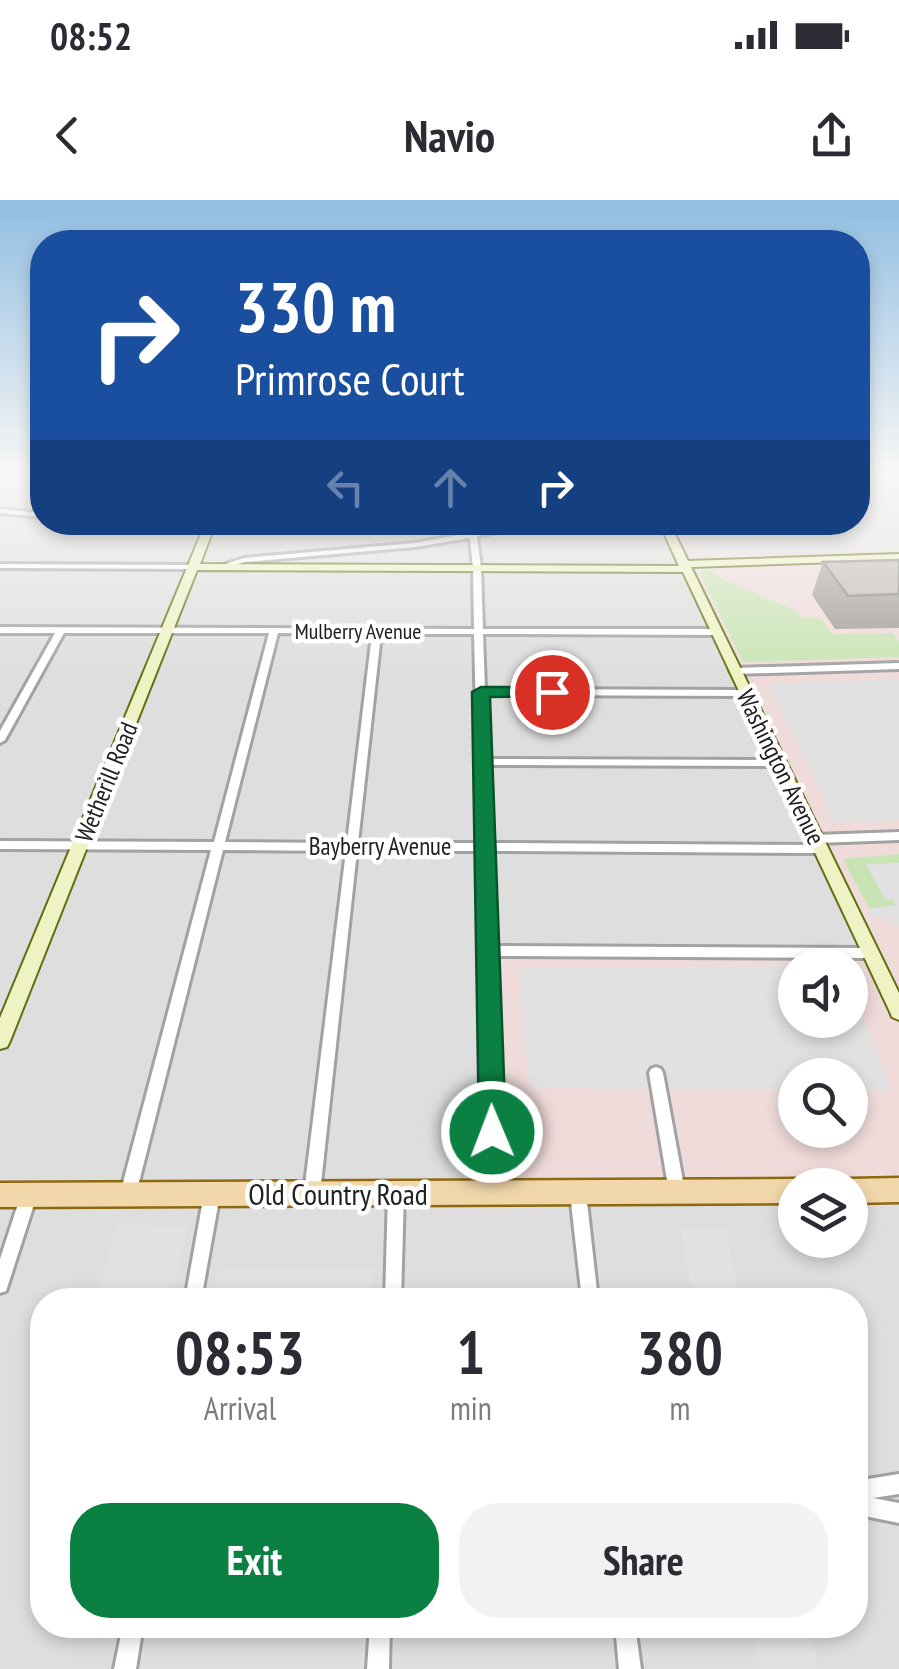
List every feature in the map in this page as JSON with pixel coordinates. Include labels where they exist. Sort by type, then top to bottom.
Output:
[{"type":"main road","points":[[868,1191],[899,1190]]},
{"type":"main road","name":"Old Country Road","points":[[0,1195],[778,1191]]},
{"type":"street","name":"Wetherill Road","points":[[0,1041],[203,542]]},
{"type":"street","points":[[220,567],[244,560],[358,551],[408,542]]},
{"type":"street","points":[[475,542],[494,1192]]},
{"type":"street","name":"Washington Avenue","points":[[673,542],[899,1012]]},
{"type":"street","points":[[358,551],[358,568]]},
{"type":"street","points":[[0,566],[477,568],[899,558]]},
{"type":"street","name":"Mulberry Avenue","points":[[0,630],[716,632]]},
{"type":"street","points":[[0,740],[61,630]]},
{"type":"street","points":[[128,1194],[274,631]]},
{"type":"street","points":[[312,1193],[376,631]]},
{"type":"street","points":[[735,671],[899,666]]},
{"type":"street","points":[[481,692],[746,693]]},
{"type":"street","points":[[483,762],[779,762]]},
{"type":"street","name":"Bayberry Avenue","points":[[0,844],[486,847],[818,844],[899,836]]},
{"type":"street","points":[[488,951],[871,953]]},
{"type":"street","points":[[656,1073],[677,1192]]},
{"type":"street","points":[[578,1192],[589,1288]]},
{"type":"street","points":[[393,1288],[396,1193]]},
{"type":"street","points":[[195,1288],[212,1194]]},
{"type":"street","points":[[0,1284],[29,1195]]},
{"type":"street","points":[[868,1489],[899,1484]]},
{"type":"street","points":[[868,1507],[899,1513]]},
{"type":"street","points":[[125,1669],[131,1638]]},
{"type":"street","points":[[378,1669],[379,1638]]},
{"type":"street","points":[[626,1638],[630,1669]]},
{"type":"shaded area","points":[[0,542],[673,542],[871,953],[868,948],[778,948],[778,953],[488,951],[778,1178],[778,1258],[868,1258],[868,1191],[899,1190],[899,1669],[0,1669]]},
{"type":"shaded area","points":[[673,542],[899,542],[899,1189],[868,1188],[868,1168],[778,1168],[778,1185],[494,1193],[488,951],[778,953],[778,1038],[868,1038],[868,953]]},
{"type":"shaded area","points":[[687,542],[899,542],[899,551],[695,557]]},
{"type":"shaded area","points":[[899,679],[899,820],[835,823],[769,684]]},
{"type":"shaded area","points":[[899,863],[899,925],[892,926],[885,917],[872,917],[869,909],[897,905],[894,900],[885,900],[866,864]]},
{"type":"shaded area","points":[[778,966],[778,1038],[868,1038],[868,1029],[891,1090],[868,1090],[868,1058],[778,1058],[778,1089],[529,1088],[519,968]]},
{"type":"shaded area","points":[[116,1225],[188,1226],[175,1288],[100,1288]]},
{"type":"shaded area","points":[[681,1228],[725,1228],[738,1288],[692,1288]]},
{"type":"shaded area","points":[[217,1269],[373,1269],[372,1288],[214,1288]]},
{"type":"shaded area","points":[[754,1638],[812,1638],[818,1669],[760,1669]]},
{"type":"green space","points":[[713,570],[717,577],[795,610],[802,618],[821,618],[832,634],[893,633],[899,641],[899,657],[743,662],[699,571]]},
{"type":"green space","points":[[899,854],[899,863],[866,865],[897,905],[869,909],[843,859]]},
{"type":"building","points":[[899,560],[899,594],[848,596],[823,562]]},
{"type":"route","points":[[492,1132],[481,692],[552,692]]}]
